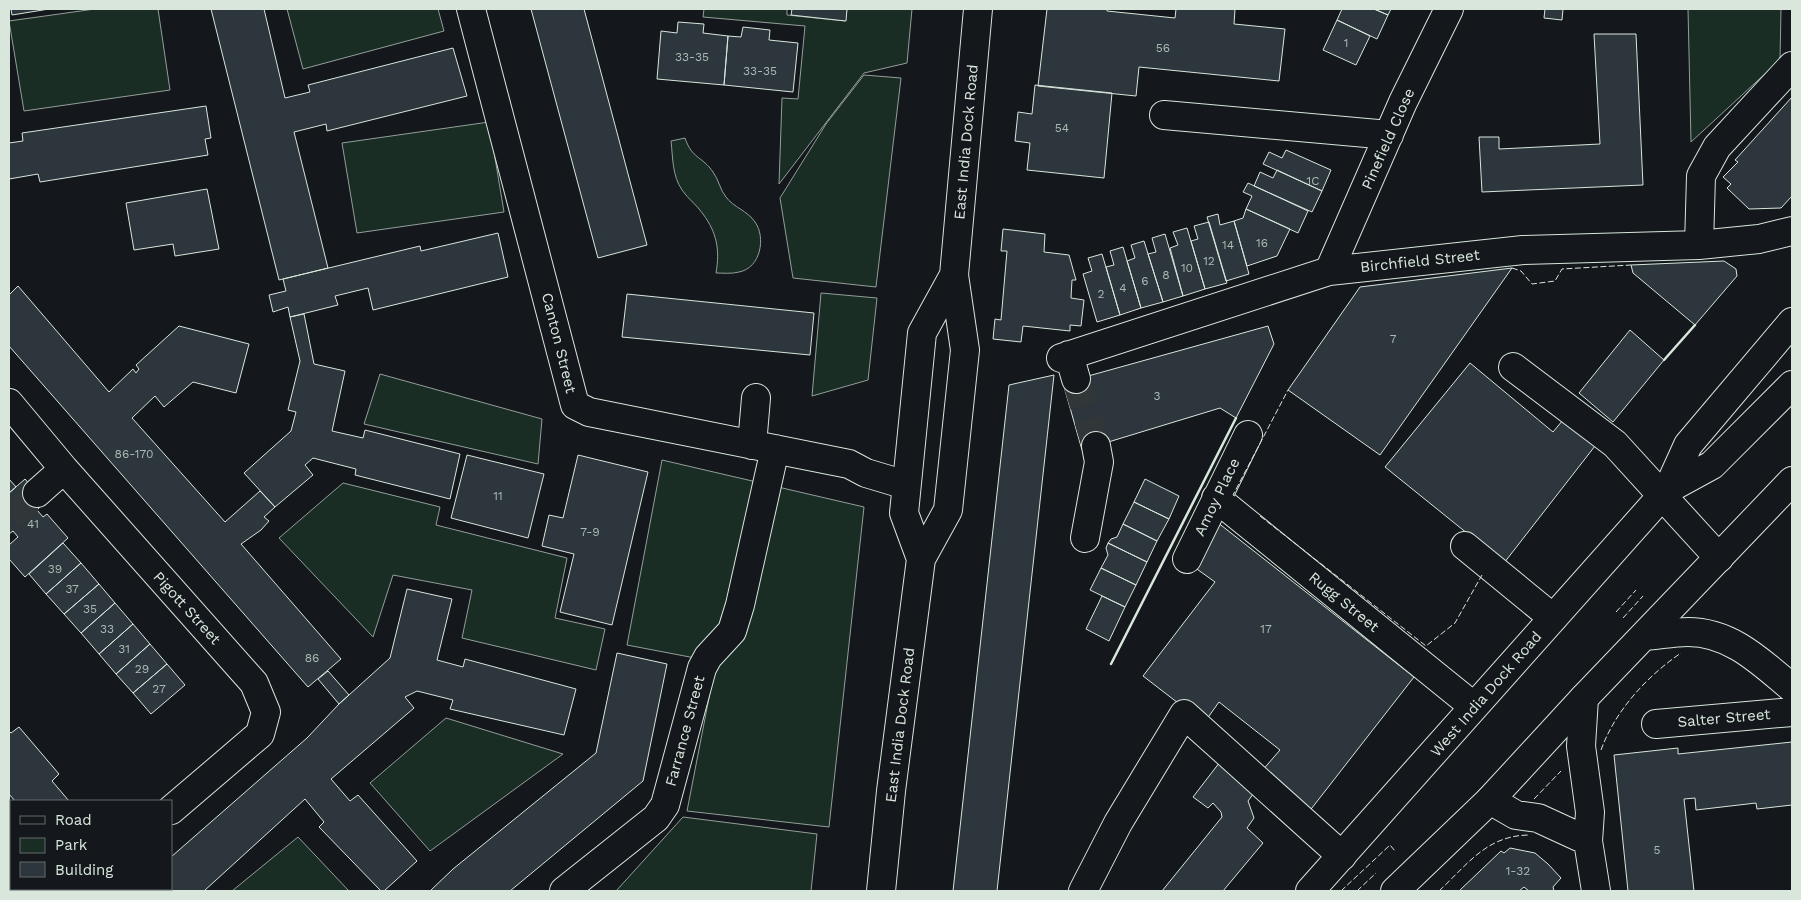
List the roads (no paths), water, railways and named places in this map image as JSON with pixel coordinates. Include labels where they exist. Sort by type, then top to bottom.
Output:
[{"type":"main road","name":"Canton Street","points":[[471,9],[575,405],[589,412],[850,464],[866,473],[906,484]]},
{"type":"main road","name":"East India Dock Road","points":[[881,891],[891,791],[921,559],[948,510],[964,350],[954,275],[978,9]]},
{"type":"main road","name":"Pinefield Close","points":[[1329,271],[1389,135],[1449,9]]},
{"type":"main road","points":[[1699,245],[1701,176],[1717,147],[1792,66]]},
{"type":"main road","points":[[1164,115],[1389,135]]},
{"type":"main road","name":"Birchfield Street","points":[[1069,364],[1329,271],[1523,250],[1699,245],[1759,238],[1792,231]]},
{"type":"main road","name":"East India Dock Road","points":[[921,559],[904,513],[922,333],[954,275]]},
{"type":"main road","name":"West India Dock Road","points":[[1310,891],[1664,493],[1688,445],[1792,322]]},
{"type":"main road","points":[[1513,367],[1615,444],[1664,493],[1719,558]]},
{"type":"main road","points":[[1664,493],[1712,464],[1792,385]]},
{"type":"main road","name":"Farrance Street","points":[[564,891],[656,818],[665,805],[702,668],[708,657],[727,638],[735,622],[764,447],[756,398]]},
{"type":"main road","name":"Pigott Street","points":[[9,403],[64,469],[254,683],[266,712],[260,734],[172,809]]},
{"type":"main road","name":"Amoy Place","points":[[1187,560],[1248,435]]},
{"type":"main road","points":[[1085,538],[1099,462],[1096,446]]},
{"type":"main road","points":[[37,493],[64,469]]},
{"type":"main road","points":[[1395,891],[1490,800],[1584,698],[1792,482]]},
{"type":"main road","name":"Rugg Street","points":[[1216,498],[1473,706]]},
{"type":"main road","points":[[1465,546],[1553,618]]},
{"type":"main road","points":[[1645,636],[1689,632],[1727,639],[1751,654],[1792,688]]},
{"type":"main road","points":[[1584,698],[1581,746],[1590,812],[1588,841],[1596,891]]},
{"type":"main road","name":"Salter Street","points":[[1656,724],[1792,712]]},
{"type":"main road","points":[[1083,891],[1118,823],[1184,714],[1342,856]]},
{"type":"main road","points":[[1490,800],[1516,815],[1538,818],[1588,841]]},
{"type":"tunnel","points":[[1076,379],[1096,446]]},
{"type":"tunnel","points":[[9,518],[37,493]]}]
